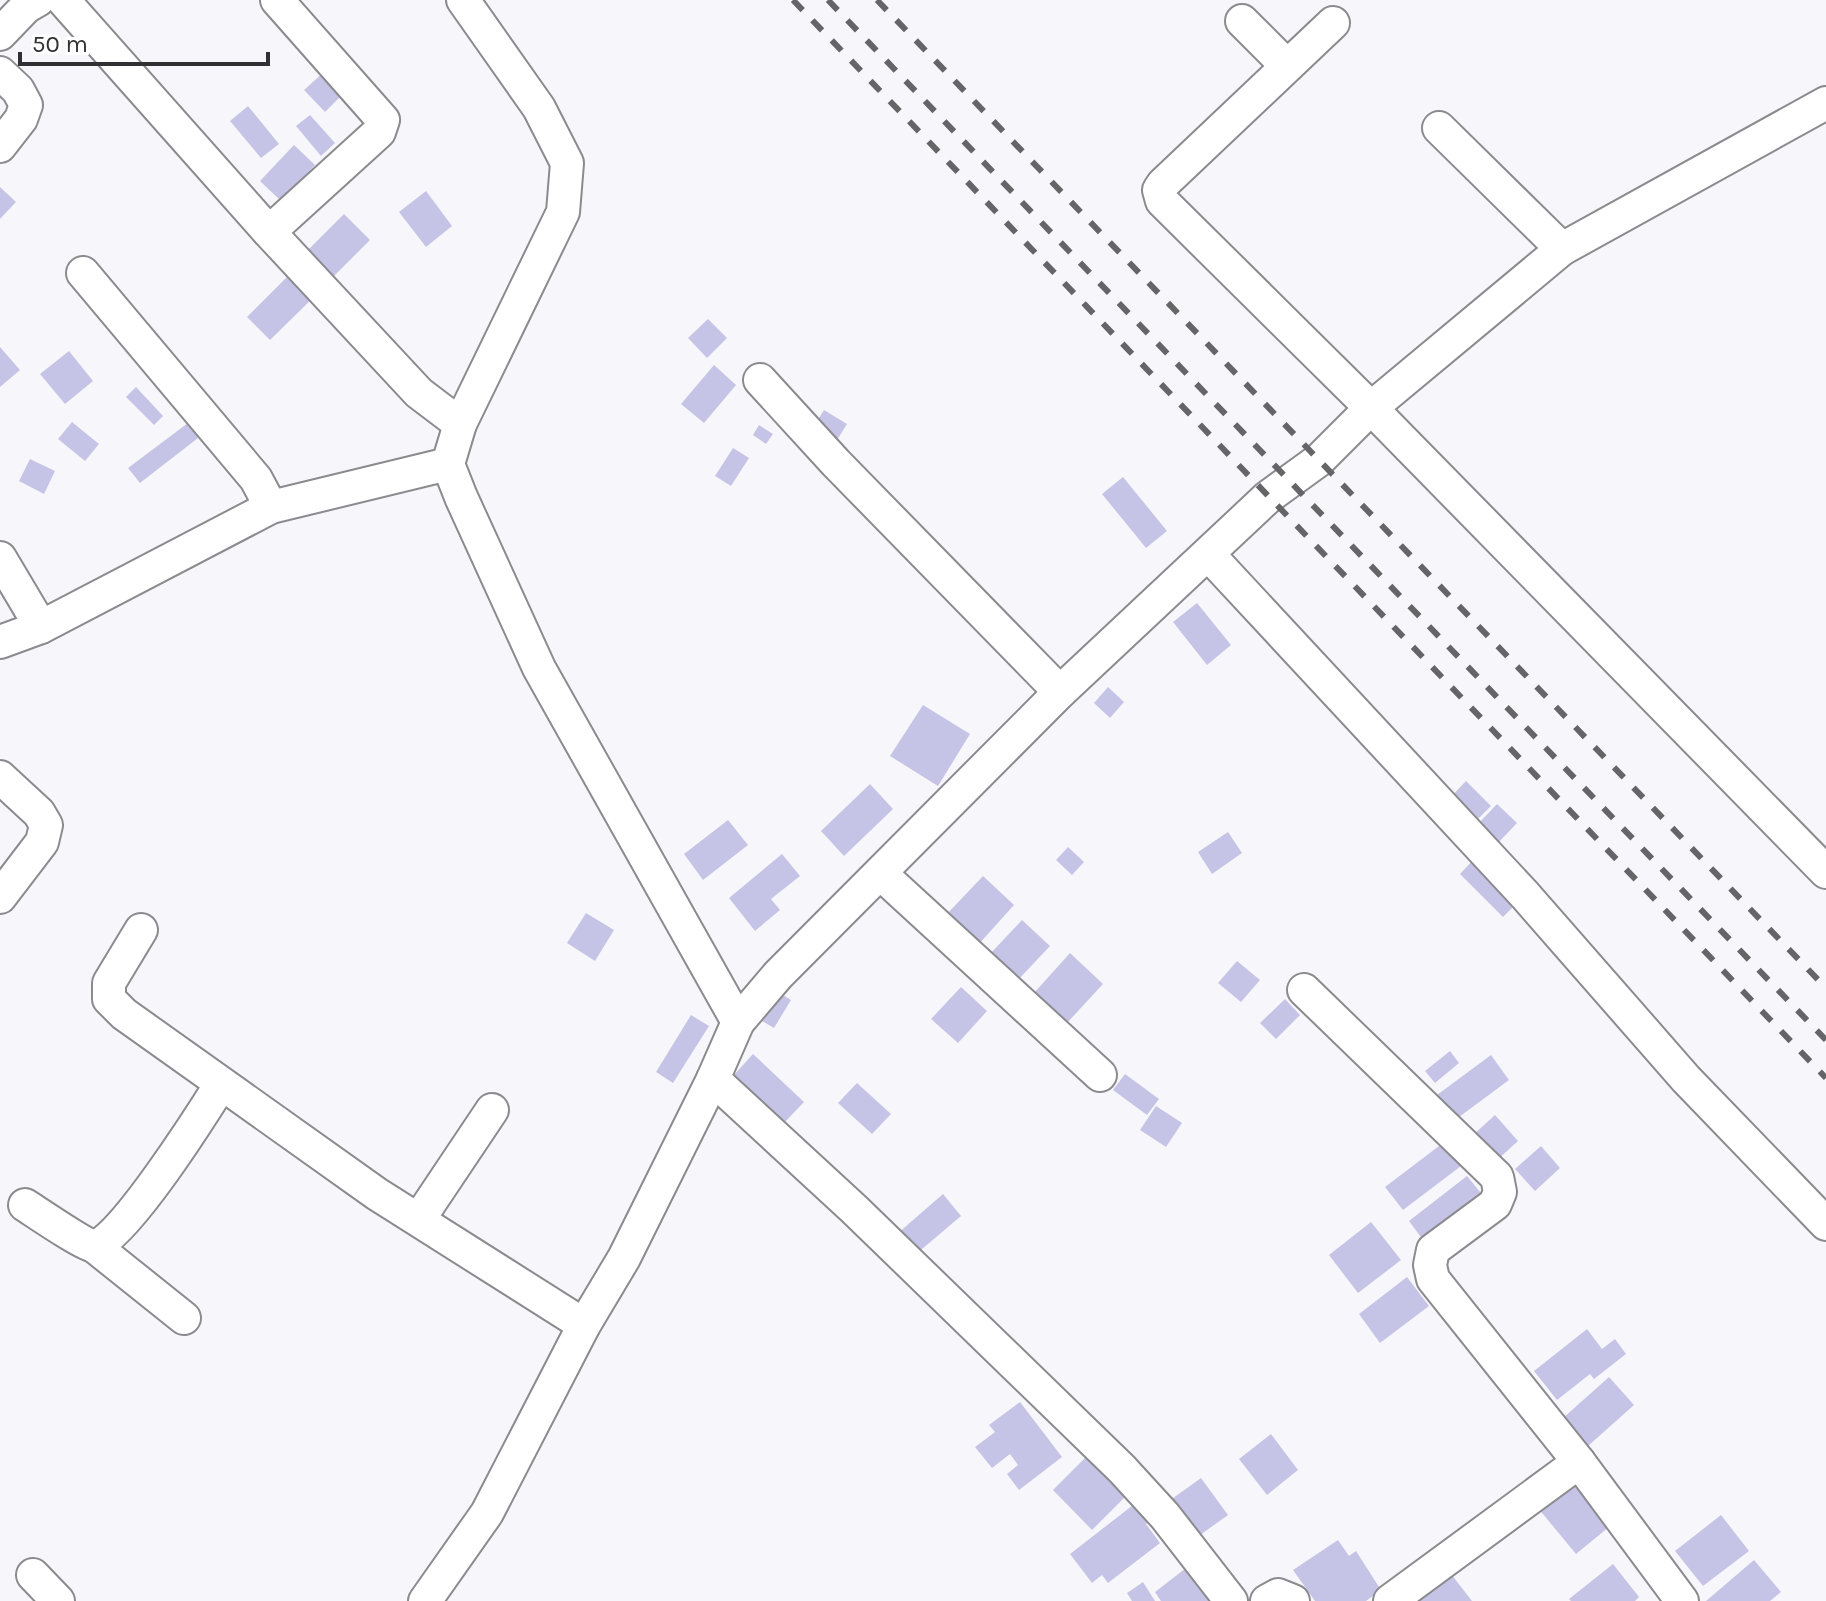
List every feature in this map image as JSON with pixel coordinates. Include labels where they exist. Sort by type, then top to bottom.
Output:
[{"type":"street","points":[[0,34],[26,7],[38,0]]},
{"type":"street","points":[[63,0],[269,232],[419,393],[460,424]]},
{"type":"street","points":[[269,232],[379,132],[383,120],[277,0]]},
{"type":"street","points":[[463,0],[539,108],[567,163],[563,212],[460,424],[448,464],[539,668],[738,1022]]},
{"type":"street","points":[[1242,21],[1287,66]]},
{"type":"street","points":[[1333,23],[1163,184],[1159,190],[1162,201],[1371,408],[1826,872]]},
{"type":"street","points":[[0,73],[18,90],[26,105],[21,119],[0,146]]},
{"type":"street","points":[[425,1601],[487,1513],[584,1325],[624,1258],[738,1022],[778,975],[1060,692],[1268,497],[1319,460],[1371,408],[1562,249],[1826,103]]},
{"type":"street","points":[[1439,128],[1562,249]]},
{"type":"street","points":[[83,273],[256,479],[271,507]]},
{"type":"street","points":[[760,380],[836,463],[1060,692]]},
{"type":"street","points":[[0,642],[41,627],[271,507],[448,464]]},
{"type":"street","points":[[1208,554],[1525,895],[1686,1079],[1826,1224]]},
{"type":"street","points":[[0,558],[41,627]]},
{"type":"street","points":[[0,777],[39,813],[46,825],[42,842],[0,897]]},
{"type":"street","points":[[880,873],[1100,1075]]},
{"type":"street","points":[[141,930],[109,983],[109,999],[124,1014],[377,1194],[584,1325]]},
{"type":"street","points":[[1304,990],[1497,1177],[1500,1192],[1495,1204],[1433,1250],[1430,1265],[1433,1279],[1579,1462],[1682,1601]]},
{"type":"street","points":[[713,1079],[854,1209],[1122,1469],[1165,1516],[1231,1601]]},
{"type":"street","points":[[94,1246],[108,1239],[168,1166],[221,1084]]},
{"type":"street","points":[[419,1219],[492,1110]]},
{"type":"street","points":[[25,1205],[94,1246],[184,1318]]},
{"type":"street","points":[[1390,1601],[1579,1462]]},
{"type":"street","points":[[33,1575],[58,1601]]},
{"type":"street","points":[[1267,1601],[1278,1595],[1293,1601]]},
{"type":"building","points":[[324,72],[344,93],[325,112],[304,90]]},
{"type":"building","points":[[248,106],[279,144],[261,158],[230,121]]},
{"type":"building","points":[[310,115],[335,143],[321,156],[296,126]]},
{"type":"building","points":[[294,145],[315,165],[281,201],[260,181]]},
{"type":"building","points":[[0,187],[16,202],[0,219]]},
{"type":"building","points":[[426,191],[452,226],[426,247],[399,212]]},
{"type":"building","points":[[344,214],[370,240],[334,276],[308,250]]},
{"type":"building","points":[[295,269],[318,293],[270,340],[247,317]]},
{"type":"building","points":[[708,319],[727,338],[707,358],[688,338]]},
{"type":"building","points":[[0,347],[20,370],[0,387]]},
{"type":"building","points":[[69,351],[93,381],[65,404],[40,374]]},
{"type":"building","points":[[714,365],[736,385],[704,423],[681,404]]},
{"type":"building","points":[[136,387],[163,416],[154,425],[126,397]]},
{"type":"building","points":[[824,410],[847,424],[834,445],[811,431]]},
{"type":"building","points":[[72,422],[99,444],[85,461],[58,439]]},
{"type":"building","points":[[188,423],[198,438],[140,483],[128,468]]},
{"type":"building","points":[[759,425],[773,434],[766,444],[753,435]]},
{"type":"building","points":[[733,448],[749,458],[731,486],[715,476]]},
{"type":"building","points":[[30,459],[55,471],[44,494],[19,481]]},
{"type":"building","points":[[1123,477],[1167,531],[1146,548],[1102,494]]},
{"type":"building","points":[[1197,603],[1231,645],[1207,665],[1173,622]]},
{"type":"building","points":[[1108,687],[1124,702],[1110,718],[1094,703]]},
{"type":"building","points":[[923,705],[970,734],[938,786],[890,756]]},
{"type":"building","points":[[1466,781],[1491,806],[1472,825],[1447,801]]},
{"type":"building","points":[[870,784],[893,809],[844,856],[821,831]]},
{"type":"building","points":[[1497,804],[1517,823],[1498,843],[1478,824]]},
{"type":"building","points":[[728,820],[748,845],[703,880],[684,854]]},
{"type":"building","points":[[1228,832],[1242,853],[1212,874],[1198,852]]},
{"type":"building","points":[[1068,847],[1084,862],[1072,875],[1056,860]]},
{"type":"building","points":[[782,854],[800,876],[771,899],[780,910],[755,931],[729,898]]},
{"type":"building","points":[[1474,859],[1518,902],[1503,917],[1460,874]]},
{"type":"building","points":[[983,876],[1014,905],[978,945],[946,915]]},
{"type":"building","points":[[586,913],[614,930],[595,961],[567,943]]},
{"type":"building","points":[[1022,920],[1050,946],[1018,980],[990,954]]},
{"type":"building","points":[[1070,953],[1103,984],[1067,1023],[1034,993]]},
{"type":"building","points":[[1237,961],[1260,980],[1241,1002],[1218,983]]},
{"type":"building","points":[[961,987],[987,1011],[958,1043],[931,1019]]},
{"type":"building","points":[[773,989],[791,1000],[774,1028],[752,1015]]},
{"type":"building","points":[[1285,999],[1300,1015],[1276,1039],[1260,1023]]},
{"type":"building","points":[[691,1015],[709,1026],[673,1083],[656,1072]]},
{"type":"building","points":[[1450,1051],[1459,1063],[1435,1083],[1425,1071]]},
{"type":"building","points":[[753,1054],[804,1102],[784,1123],[733,1076]]},
{"type":"building","points":[[1491,1055],[1509,1080],[1455,1120],[1437,1095]]},
{"type":"building","points":[[1125,1074],[1159,1099],[1147,1115],[1113,1090]]},
{"type":"building","points":[[857,1083],[891,1114],[872,1134],[838,1103]]},
{"type":"building","points":[[1156,1106],[1182,1123],[1166,1147],[1140,1130]]},
{"type":"building","points":[[1495,1115],[1518,1141],[1496,1161],[1473,1135]]},
{"type":"building","points":[[1443,1143],[1461,1166],[1403,1210],[1385,1187]]},
{"type":"building","points":[[1541,1146],[1560,1168],[1535,1191],[1515,1169]]},
{"type":"building","points":[[1467,1176],[1485,1198],[1426,1244],[1409,1221]]},
{"type":"building","points":[[943,1194],[961,1216],[915,1255],[897,1234]]},
{"type":"building","points":[[1371,1222],[1401,1260],[1358,1293],[1329,1255]]},
{"type":"building","points":[[1407,1277],[1429,1306],[1380,1343],[1359,1314]]},
{"type":"building","points":[[1587,1329],[1602,1349],[1615,1339],[1626,1354],[1594,1379],[1590,1374],[1557,1400],[1534,1371]]},
{"type":"building","points":[[1609,1377],[1634,1405],[1588,1446],[1563,1418]]},
{"type":"building","points":[[1020,1402],[1062,1457],[1019,1490],[1007,1474],[1018,1465],[1010,1454],[992,1468],[975,1447],[995,1432],[989,1425]]},
{"type":"building","points":[[1271,1434],[1298,1470],[1267,1495],[1239,1459]]},
{"type":"building","points":[[1093,1450],[1132,1490],[1092,1530],[1053,1490]]},
{"type":"building","points":[[1201,1478],[1228,1515],[1196,1538],[1169,1501]]},
{"type":"building","points":[[1570,1481],[1609,1527],[1576,1554],[1538,1508]]},
{"type":"building","points":[[1137,1502],[1151,1520],[1146,1524],[1160,1543],[1108,1583],[1102,1575],[1092,1583],[1070,1554]]},
{"type":"building","points":[[1721,1515],[1749,1551],[1703,1586],[1675,1551]]},
{"type":"building","points":[[1338,1540],[1349,1556],[1356,1551],[1381,1590],[1366,1601],[1315,1601],[1293,1570]]},
{"type":"building","points":[[1754,1560],[1781,1592],[1770,1601],[1706,1601]]},
{"type":"building","points":[[1613,1564],[1639,1597],[1635,1601],[1569,1599]]},
{"type":"building","points":[[1190,1565],[1227,1601],[1161,1601],[1155,1592]]},
{"type":"building","points":[[1451,1574],[1472,1601],[1418,1601]]},
{"type":"building","points":[[1143,1582],[1155,1601],[1132,1601],[1127,1593]]},
{"type":"railway","points":[[793,0],[1826,1078]]},
{"type":"railway","points":[[828,0],[1826,1040]]},
{"type":"railway","points":[[877,0],[1826,988]]}]
